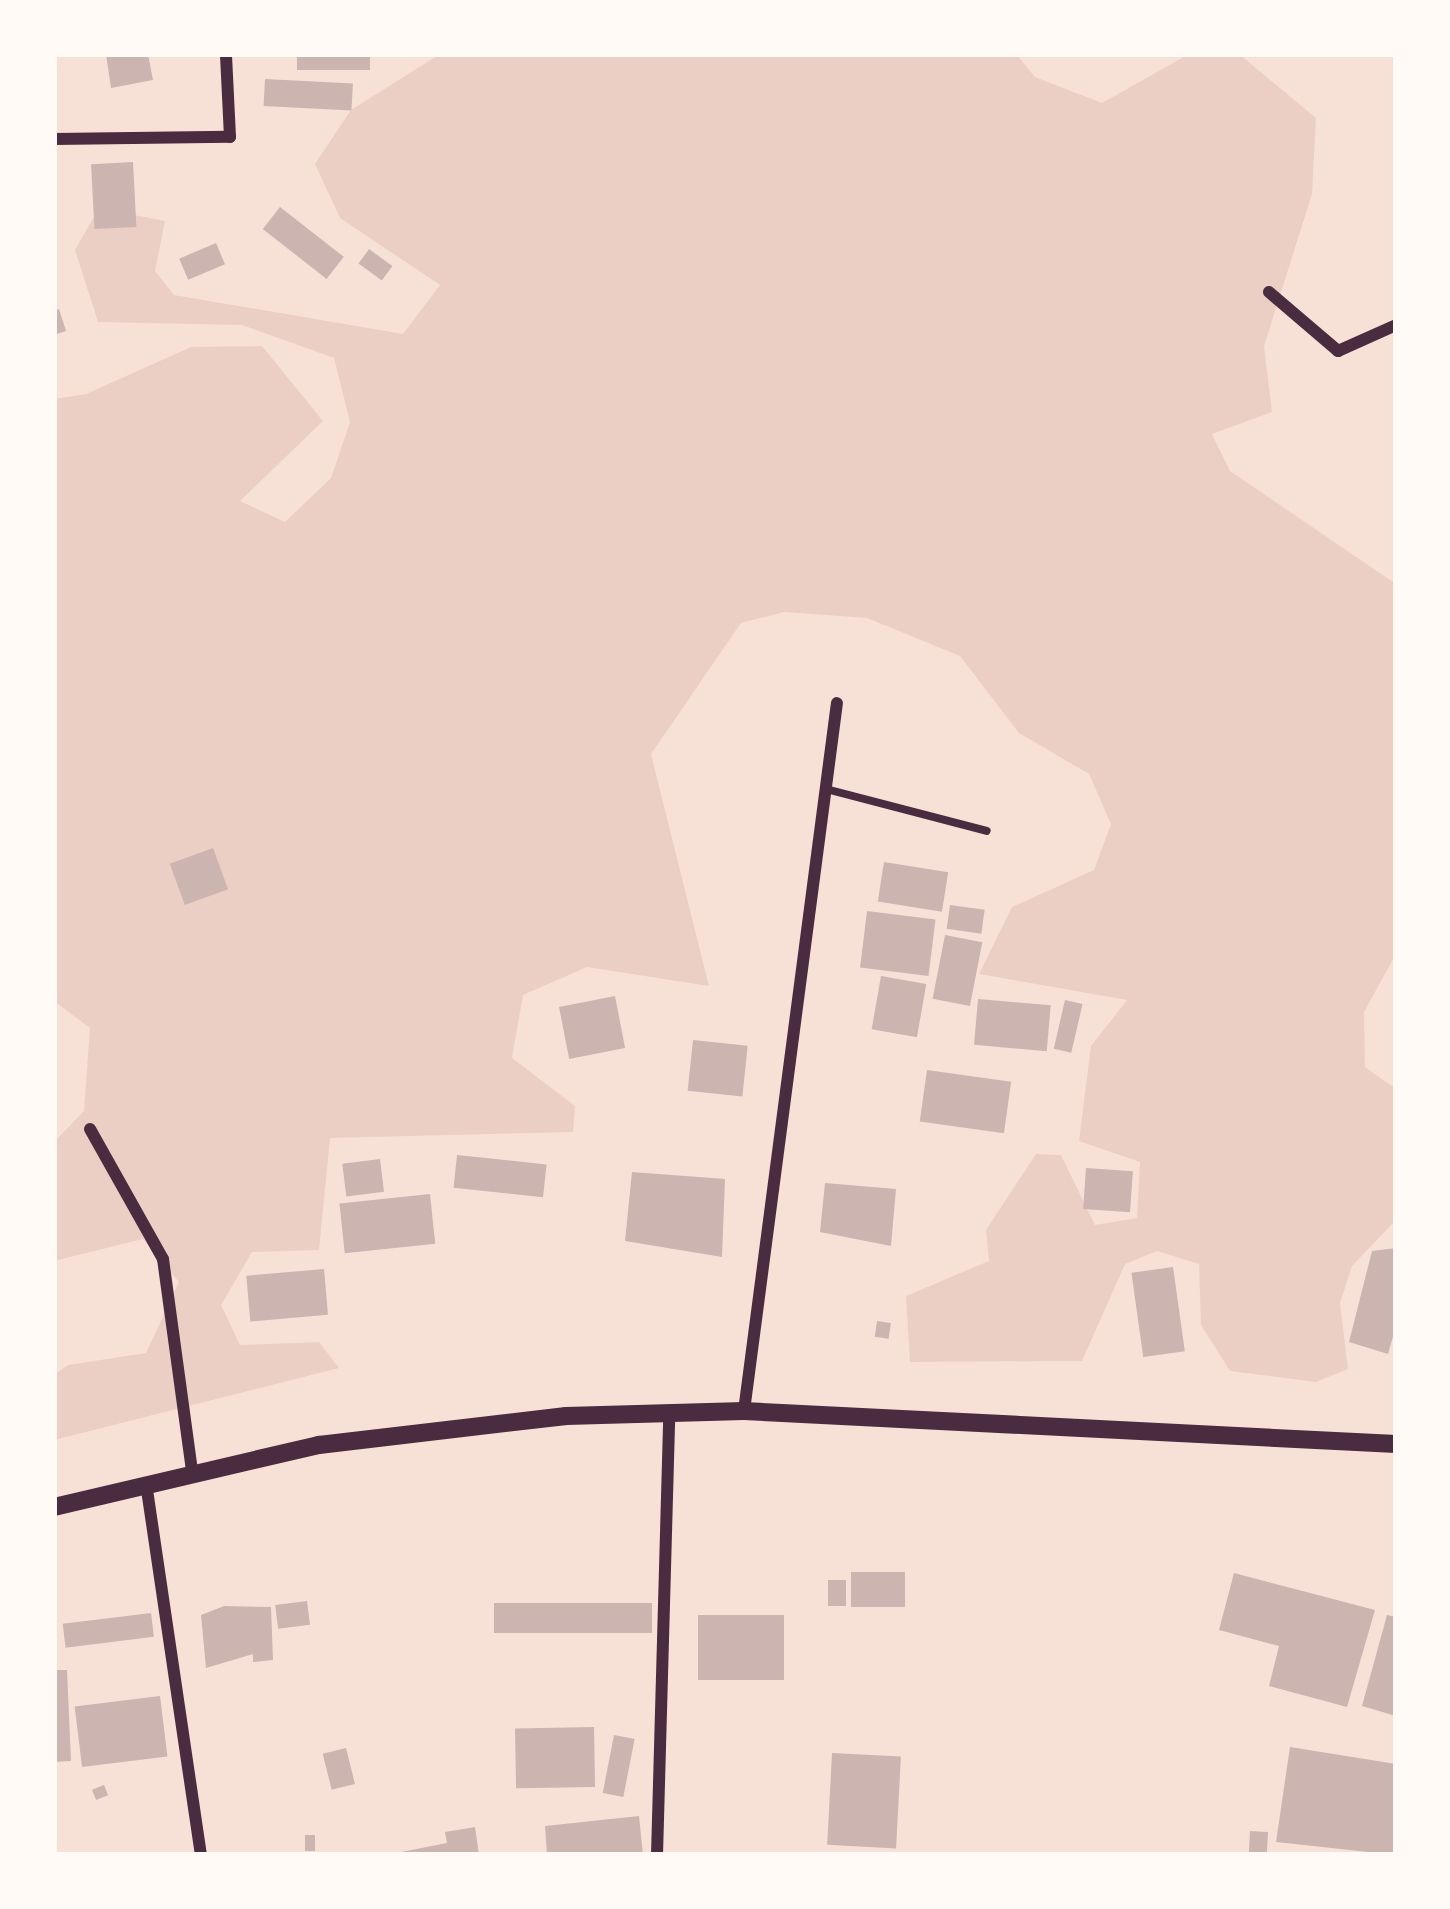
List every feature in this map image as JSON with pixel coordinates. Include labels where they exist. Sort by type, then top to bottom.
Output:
[{"type":"street","points":[[54,139],[230,137],[226,54]]},
{"type":"street","points":[[1269,292],[1338,351],[1396,325]]},
{"type":"street","points":[[744,1411],[837,703]]},
{"type":"street","points":[[90,1129],[163,1259],[192,1472]]},
{"type":"street","points":[[54,1507],[192,1472],[431,1426],[669,1414],[744,1411],[1396,1444]]},
{"type":"street","points":[[657,1855],[669,1414]]},
{"type":"street","points":[[146,1484],[201,1855]]},
{"type":"lane","points":[[826,789],[987,831]]},
{"type":"shaded area","points":[[440,54],[1016,54],[1035,77],[1102,103],[1189,54],[1239,54],[1316,118],[1312,194],[1264,346],[1272,412],[1212,434],[1230,471],[1396,584],[1396,954],[1364,1012],[1365,1067],[1396,1089],[1396,1220],[1352,1266],[1340,1303],[1348,1369],[1316,1382],[1230,1371],[1201,1325],[1199,1264],[1157,1251],[1125,1264],[1082,1361],[910,1362],[906,1296],[989,1261],[986,1230],[1036,1154],[1061,1155],[1095,1225],[1137,1218],[1140,1162],[1079,1141],[1091,1046],[1127,1000],[979,974],[1012,907],[1094,870],[1111,824],[1089,774],[1019,733],[960,656],[867,618],[784,612],[741,623],[651,754],[709,986],[587,967],[523,995],[512,1058],[575,1106],[573,1132],[330,1138],[319,1250],[252,1252],[221,1305],[240,1345],[319,1342],[339,1368],[54,1440],[54,1375],[68,1365],[146,1353],[179,1282],[143,1239],[54,1261],[54,1142],[84,1111],[90,1028],[54,1001],[54,399],[86,394],[191,347],[262,346],[323,421],[240,501],[285,522],[331,478],[350,422],[334,358],[242,325],[98,322],[75,250],[99,208],[165,221],[155,271],[174,295],[403,334],[440,285],[340,218],[315,164],[351,110]]},
{"type":"building","points":[[106,54],[148,54],[153,80],[111,88]]},
{"type":"building","points":[[297,54],[370,54],[370,70],[297,70]]},
{"type":"building","points":[[265,79],[353,84],[351,111],[264,106]]},
{"type":"building","points":[[133,162],[136,227],[94,229],[91,164]]},
{"type":"building","points":[[280,207],[344,257],[327,279],[263,229]]},
{"type":"building","points":[[216,243],[225,264],[188,280],[179,259]]},
{"type":"building","points":[[369,249],[392,266],[382,281],[358,264]]},
{"type":"building","points":[[59,309],[66,331],[54,335],[54,311]]},
{"type":"building","points":[[213,848],[228,889],[185,905],[170,864]]},
{"type":"building","points":[[884,862],[948,872],[942,912],[878,902]]},
{"type":"building","points":[[950,905],[985,910],[981,934],[947,929]]},
{"type":"building","points":[[867,911],[935,919],[929,976],[860,968]]},
{"type":"building","points":[[945,935],[982,942],[970,1006],[933,999]]},
{"type":"building","points":[[881,976],[926,984],[917,1037],[872,1029]]},
{"type":"building","points":[[615,996],[625,1048],[569,1059],[559,1007]]},
{"type":"building","points":[[978,999],[1051,1005],[1047,1051],[974,1045]]},
{"type":"building","points":[[1065,1000],[1083,1004],[1071,1053],[1054,1049]]},
{"type":"building","points":[[693,1040],[748,1046],[742,1096],[688,1091]]},
{"type":"building","points":[[927,1070],[1011,1082],[1004,1133],[920,1121]]},
{"type":"building","points":[[457,1155],[547,1164],[543,1197],[454,1188]]},
{"type":"building","points":[[380,1159],[384,1192],[346,1196],[342,1164]]},
{"type":"building","points":[[1086,1168],[1133,1171],[1130,1212],[1083,1209]]},
{"type":"building","points":[[632,1172],[725,1179],[722,1257],[625,1241]]},
{"type":"building","points":[[825,1183],[896,1189],[891,1246],[820,1232]]},
{"type":"building","points":[[430,1194],[435,1244],[345,1253],[339,1204]]},
{"type":"building","points":[[1396,1248],[1396,1326],[1388,1354],[1349,1342],[1372,1251]]},
{"type":"building","points":[[1173,1267],[1185,1351],[1143,1357],[1131,1273]]},
{"type":"building","points":[[324,1269],[328,1315],[250,1322],[246,1276]]},
{"type":"building","points":[[877,1321],[891,1323],[889,1339],[875,1337]]},
{"type":"building","points":[[851,1572],[905,1572],[905,1607],[851,1607]]},
{"type":"building","points":[[1234,1573],[1375,1610],[1347,1707],[1269,1686],[1279,1646],[1219,1630]]},
{"type":"building","points":[[828,1580],[846,1580],[846,1606],[828,1606]]},
{"type":"building","points":[[307,1601],[310,1625],[278,1629],[275,1605]]},
{"type":"building","points":[[494,1603],[652,1603],[652,1633],[494,1633]]},
{"type":"building","points":[[224,1606],[271,1607],[273,1660],[253,1662],[253,1654],[206,1668],[201,1615]]},
{"type":"building","points":[[151,1613],[154,1637],[66,1648],[63,1624]]},
{"type":"building","points":[[698,1615],[784,1615],[784,1680],[698,1680]]},
{"type":"building","points":[[1387,1615],[1396,1617],[1396,1716],[1362,1706]]},
{"type":"building","points":[[54,1670],[67,1670],[71,1761],[54,1762]]},
{"type":"building","points":[[160,1696],[167,1757],[82,1767],[75,1706]]},
{"type":"building","points":[[594,1727],[595,1787],[516,1788],[515,1728]]},
{"type":"building","points":[[614,1735],[635,1739],[623,1797],[603,1793]]},
{"type":"building","points":[[1290,1747],[1396,1764],[1396,1855],[1276,1842]]},
{"type":"building","points":[[346,1748],[355,1784],[332,1790],[323,1754]]},
{"type":"building","points":[[832,1753],[901,1757],[896,1848],[827,1845]]},
{"type":"building","points":[[104,1785],[108,1795],[96,1800],[92,1790]]},
{"type":"building","points":[[639,1816],[643,1855],[547,1855],[545,1826]]},
{"type":"building","points":[[475,1827],[479,1855],[386,1855],[447,1843],[445,1832]]},
{"type":"building","points":[[1250,1831],[1268,1832],[1267,1855],[1249,1855]]},
{"type":"building","points":[[305,1835],[315,1835],[315,1851],[305,1851]]}]
